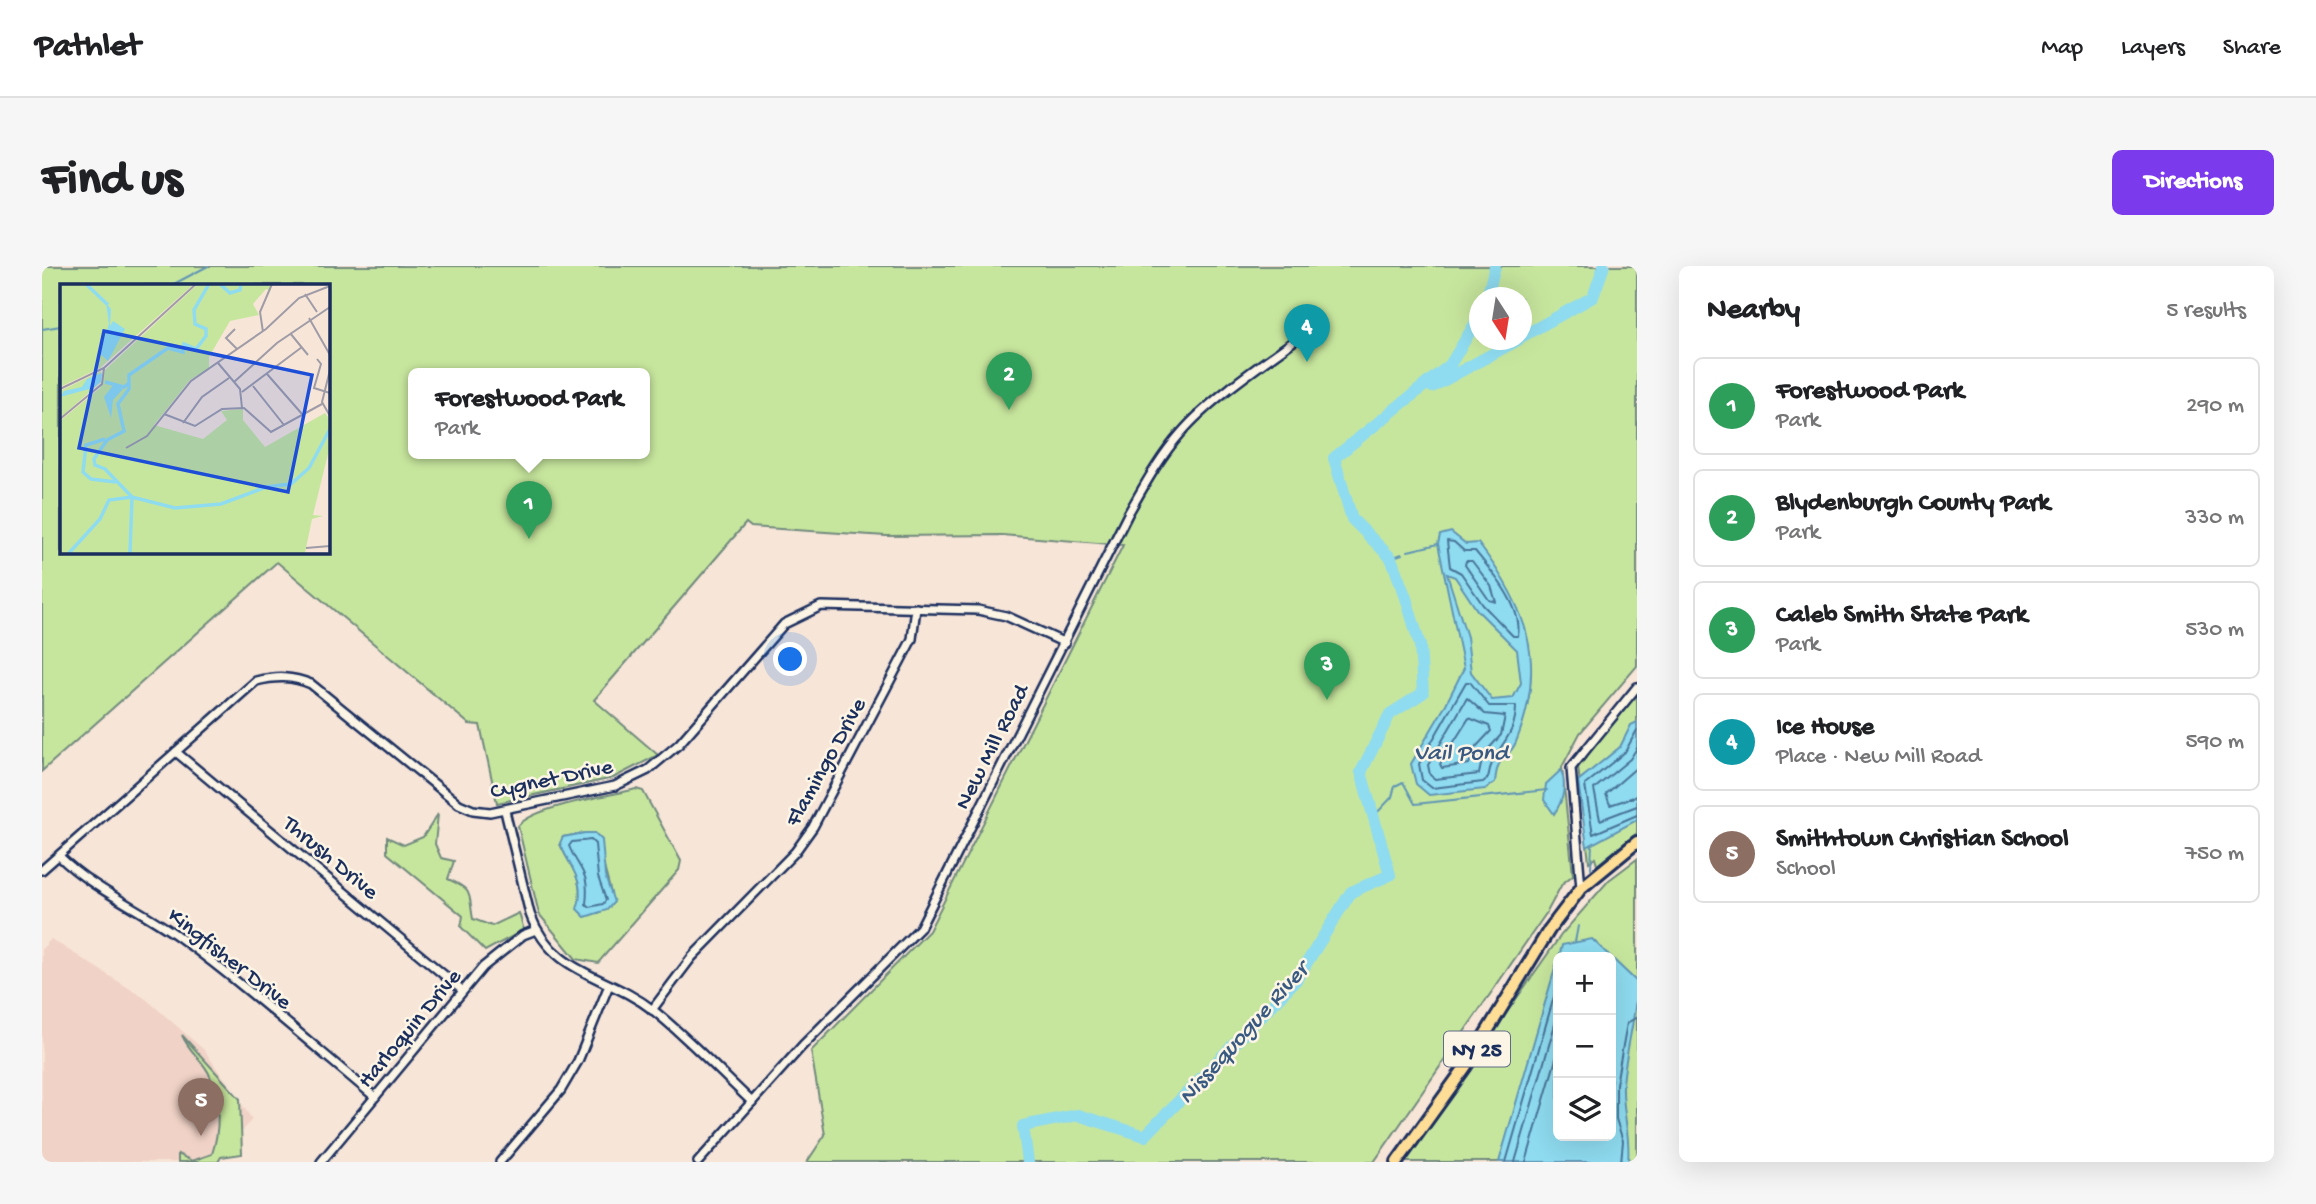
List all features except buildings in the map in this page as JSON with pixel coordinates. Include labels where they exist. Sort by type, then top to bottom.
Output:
[{"type":"main road","name":"NY 25","points":[[1396,1162],[1466,1066],[1538,948],[1581,888],[1637,842]]},
{"type":"street","name":"New Mill Road","points":[[698,1162],[752,1102],[920,928],[1128,514],[1159,459],[1182,431],[1298,338]]},
{"type":"street","name":"Cygnet Drive","points":[[42,870],[256,681],[277,676],[296,678],[326,693],[458,804],[473,810],[505,811],[615,786],[648,770],[679,744],[784,624],[802,612],[821,606],[978,610],[1006,616],[1065,643]]},
{"type":"street","name":"Flamingo Drive","points":[[652,1010],[692,957],[795,852],[813,827],[912,639],[916,608]]},
{"type":"street","points":[[1581,888],[1570,768],[1637,687]]},
{"type":"street","name":"Thrush Drive","points":[[176,752],[462,990]]},
{"type":"street","points":[[505,811],[536,930],[567,965],[652,1010],[752,1102]]},
{"type":"street","name":"Kingfisher Drive","points":[[59,856],[79,876],[166,928],[211,960],[375,1097]]},
{"type":"street","name":"Harloquin Drive","points":[[320,1162],[483,967],[523,935],[536,930]]},
{"type":"street","points":[[500,1162],[561,1090],[578,1061],[609,985]]},
{"type":"shaded area","points":[[51,939],[146,999],[204,1050],[252,1119],[219,1162],[42,1162],[42,949]]},
{"type":"green space","points":[[42,266],[1637,266],[1637,666],[1580,733],[1562,767],[1573,875],[1562,884],[1547,912],[1374,1162],[807,1162],[825,1135],[811,1051],[929,931],[1123,545],[1002,535],[886,536],[751,527],[746,523],[594,700],[658,755],[613,778],[497,803],[480,725],[469,724],[277,562],[42,771]]},
{"type":"green space","points":[[1637,691],[1637,833],[1597,865],[1595,858],[1589,862],[1578,767],[1591,744]]},
{"type":"green space","points":[[636,789],[643,791],[681,861],[679,870],[598,963],[576,959],[539,914],[518,826],[527,819],[555,807]],"holes":[[[595,833],[611,893],[599,913],[592,913],[579,902],[577,878],[560,844],[563,837]]]},
{"type":"green space","points":[[438,814],[435,844],[441,858],[454,861],[448,879],[463,887],[469,894],[473,919],[492,926],[519,913],[524,930],[485,951],[461,927],[463,916],[387,853],[387,837],[404,845],[423,837]]},
{"type":"green space","points":[[1637,859],[1637,1162],[1402,1162],[1561,935],[1609,880]]},
{"type":"green space","points":[[182,1035],[240,1099],[242,1154],[221,1157],[218,1162],[178,1162],[178,1154],[192,1161],[212,1154],[218,1126],[216,1096],[210,1076]]},
{"type":"water","name":"Vail Pond","points":[[1451,532],[1466,544],[1478,543],[1509,590],[1527,637],[1531,661],[1530,687],[1526,713],[1516,742],[1498,765],[1495,782],[1485,789],[1429,795],[1416,784],[1411,764],[1464,668],[1438,544],[1440,535]],"holes":[[[1447,574],[1455,577],[1477,610],[1517,650],[1521,683],[1513,698],[1492,700],[1471,672],[1467,637]]]},
{"type":"water","points":[[1637,722],[1637,820],[1587,847],[1578,781],[1620,747],[1631,725]]},
{"type":"water","points":[[1561,770],[1563,793],[1554,814],[1544,800],[1546,784]]},
{"type":"water","points":[[595,833],[602,840],[605,876],[614,902],[607,910],[585,917],[577,909],[580,890],[576,874],[560,843],[563,837]]},
{"type":"water","points":[[1592,939],[1606,952],[1560,952],[1562,945]]},
{"type":"water","points":[[1616,962],[1637,982],[1623,1086],[1628,1162],[1499,1162],[1553,975],[1553,1141],[1616,1141]]},
{"type":"waterway","points":[[174,284],[208,266]]},
{"type":"waterway","name":"Nissequogue River","points":[[1490,287],[1495,266]]},
{"type":"waterway","points":[[1532,331],[1593,297],[1604,266]]},
{"type":"waterway","points":[[42,329],[60,326]]},
{"type":"waterway","name":"Nissequogue River","points":[[1028,1162],[1023,1126],[1078,1115],[1145,1136],[1296,980],[1351,892],[1390,875],[1361,772],[1390,714],[1423,693],[1420,645],[1391,558],[1352,519],[1334,458],[1450,365],[1469,334]]},
{"type":"waterway","points":[[1432,387],[1500,350]]},
{"type":"waterway","points":[[1408,551],[1438,544]]},
{"type":"waterway","points":[[1391,558],[1402,554]]},
{"type":"waterway","points":[[1374,816],[1392,797],[1395,786],[1403,782],[1415,804],[1547,790]]},
{"type":"waterway","points":[[1591,868],[1592,844]]},
{"type":"waterway","points":[[1575,942],[1578,926]]},
{"type":"place","name":"Ice House","points":[[1307,362]]},
{"type":"place","name":"Blydenburgh County Park","points":[[1009,410]]},
{"type":"place","name":"Forestwood Park","points":[[529,539]]},
{"type":"place","name":"Caleb Smith State Park","points":[[1327,700]]},
{"type":"place","name":"Smithtown Christian School","points":[[201,1136]]}]
